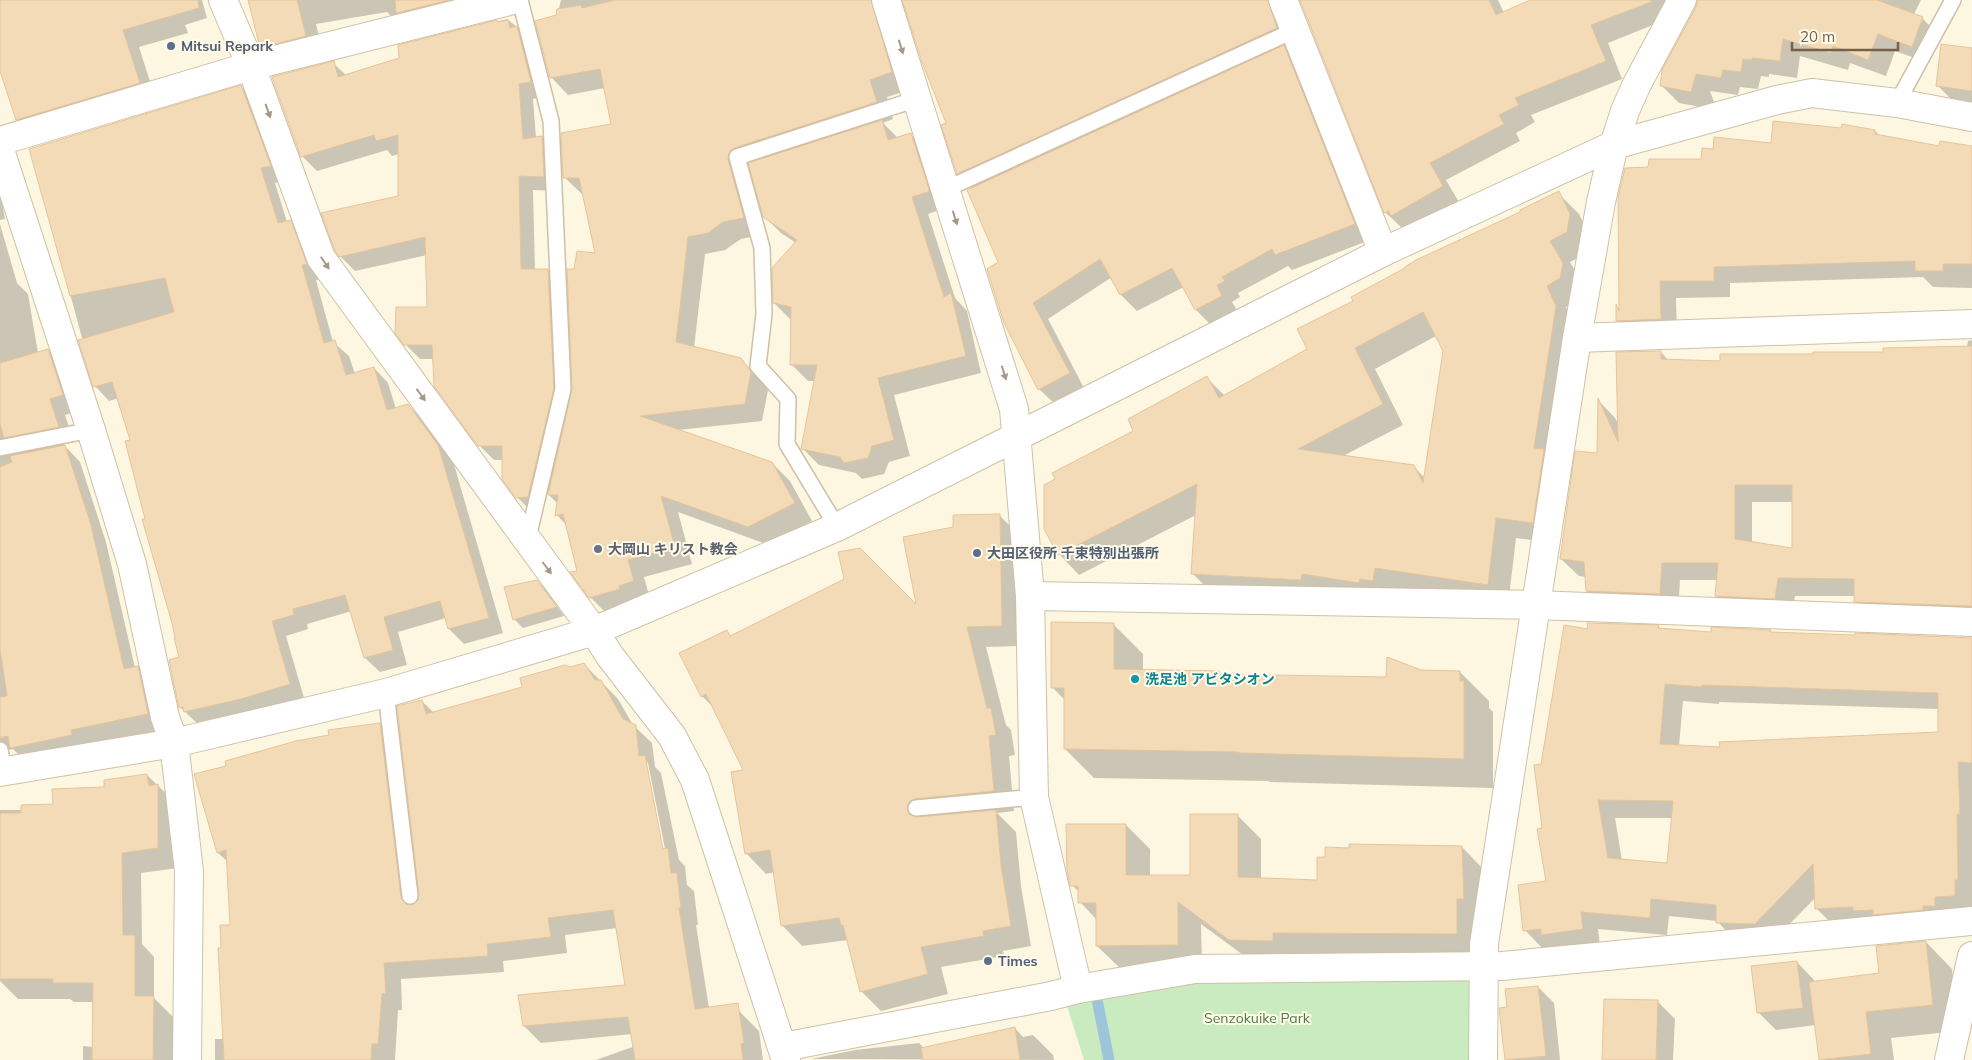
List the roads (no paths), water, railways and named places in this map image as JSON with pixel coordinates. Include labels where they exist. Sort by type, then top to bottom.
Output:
[{"type":"street","points":[[223,0],[251,66],[321,258],[527,542],[594,630],[610,656],[672,736],[695,780],[785,1054],[1078,989],[1195,968],[1512,965],[1972,921]]},
{"type":"street","points":[[0,141],[251,66],[513,0]]},
{"type":"street","points":[[886,0],[1014,409],[1030,596],[1034,797],[1078,989]]},
{"type":"street","points":[[1284,0],[1384,252]]},
{"type":"street","points":[[1483,1060],[1484,944],[1577,338],[1601,202],[1614,145],[1625,111],[1637,84],[1682,0]]},
{"type":"street","points":[[1,764],[174,743],[386,693],[594,630],[837,527],[1384,252],[1614,145],[1777,100],[1812,93],[1897,104],[1972,117]]},
{"type":"street","points":[[0,150],[91,430],[132,564],[165,717],[174,743],[189,871],[187,1060]]},
{"type":"street","points":[[1577,338],[1972,324]]},
{"type":"street","points":[[1030,596],[1536,604],[1972,622]]},
{"type":"street","points":[[1949,1060],[1972,956]]},
{"type":"lane","points":[[520,0],[551,121],[563,389],[527,542]]},
{"type":"lane","points":[[1897,104],[1953,0]]},
{"type":"lane","points":[[946,188],[1295,30]]},
{"type":"lane","points":[[837,527],[786,444],[788,399],[758,366],[764,314],[762,248],[737,157],[917,99]]},
{"type":"lane","points":[[0,448],[91,430]]},
{"type":"lane","points":[[386,693],[410,896]]},
{"type":"lane","points":[[916,808],[1034,797]]},
{"type":"waterway","points":[[1097,999],[1109,1060]]},
{"type":"place","name":"Mitsui Repark","points":[[171,46]]},
{"type":"place","name":"大岡山 キリスト教会","points":[[598,549]]},
{"type":"place","name":"大田区役所 千束特別出張所","points":[[977,553]]},
{"type":"place","name":"洗足池 アビタシオン","points":[[1135,679]]},
{"type":"place","name":"Times","points":[[988,961]]},
{"type":"park label","name":"Senzokuike Park","points":[[1257,1018]]}]
